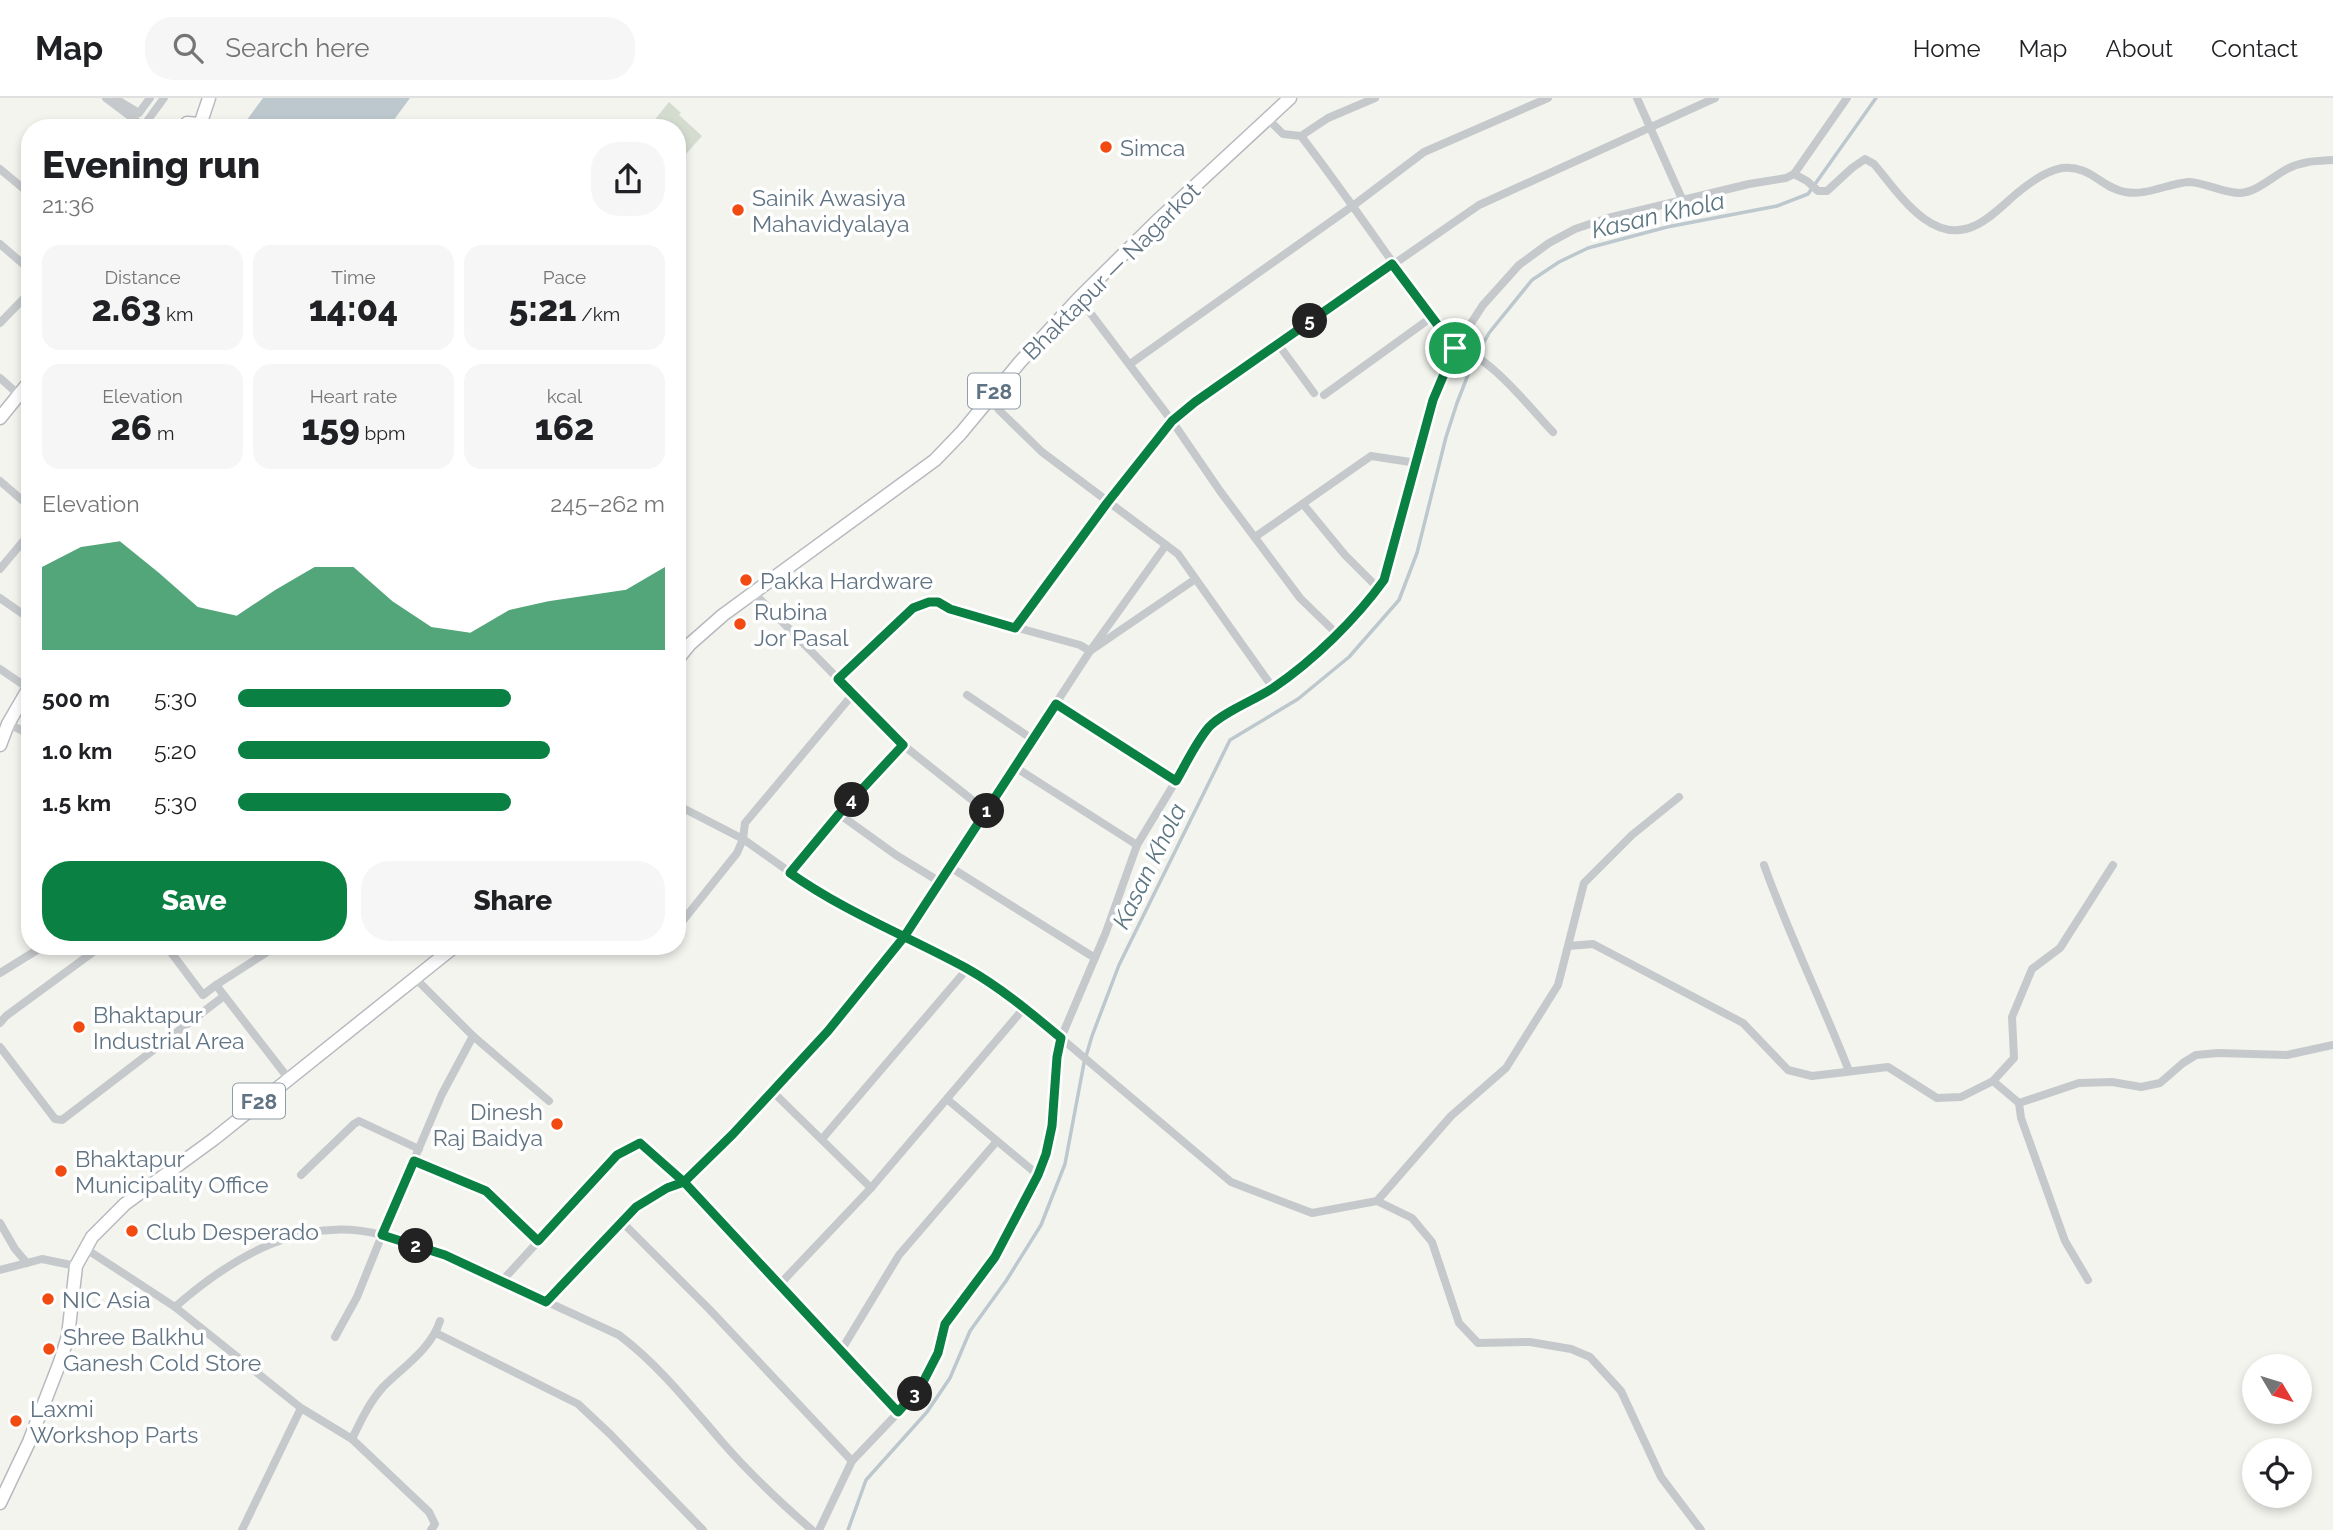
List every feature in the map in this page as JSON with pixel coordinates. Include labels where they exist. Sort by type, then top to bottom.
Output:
[{"type":"main road","points":[[202,119],[209,98]]},
{"type":"main road","name":"Bhaktapur — Nagarkot","points":[[686,649],[754,593],[935,460],[1079,298],[1156,222],[1290,98]]},
{"type":"main road","points":[[0,418],[21,392]]},
{"type":"main road","points":[[0,746],[21,701]]},
{"type":"main road","name":"F28","points":[[0,1503],[19,1465],[60,1362],[68,1336],[76,1266],[92,1237],[125,1204],[214,1139],[444,955]]},
{"type":"street","points":[[106,98],[133,119]]},
{"type":"street","points":[[114,98],[139,113],[150,98]]},
{"type":"street","points":[[149,119],[163,98]]},
{"type":"street","points":[[1269,120],[1283,134],[1301,136],[1328,118],[1375,98]]},
{"type":"street","points":[[1130,364],[1354,205],[1423,152],[1548,98]]},
{"type":"street","points":[[1637,98],[1682,199]]},
{"type":"street","points":[[1015,628],[1107,503],[1172,421],[1479,205],[1716,98]]},
{"type":"street","points":[[819,1530],[852,1461],[921,1386],[938,1353],[945,1324],[995,1257],[1038,1175],[1052,1126],[1061,1038],[1095,958],[1137,845],[1208,728],[1219,718],[1273,688],[1308,660],[1378,588],[1387,570],[1433,400],[1455,348],[1483,305],[1519,265],[1575,229],[1682,199],[1786,178],[1794,174],[1847,98]]},
{"type":"street","points":[[1301,136],[1354,205],[1392,264],[1455,348],[1468,350],[1482,359],[1553,432]]},
{"type":"street","points":[[1794,174],[1818,191],[1827,191],[1865,159],[1874,164],[1921,218],[1944,229],[1957,230],[1972,228],[1989,218],[2044,174],[2060,169],[2075,168],[2092,174],[2123,192],[2138,193],[2192,182],[2228,193],[2245,193],[2286,169],[2307,161],[2333,160]]},
{"type":"street","points":[[0,169],[21,186]]},
{"type":"street","points":[[0,244],[21,262]]},
{"type":"street","points":[[0,260],[8,251]]},
{"type":"street","points":[[1079,298],[1300,598],[1336,633]]},
{"type":"street","points":[[0,323],[21,301]]},
{"type":"street","points":[[1324,395],[1432,317]]},
{"type":"street","points":[[1278,344],[1314,393]]},
{"type":"street","points":[[0,378],[19,395]]},
{"type":"street","points":[[989,397],[1042,452],[1178,554],[1273,688]]},
{"type":"street","points":[[1255,537],[1371,456],[1417,463]]},
{"type":"street","points":[[0,481],[21,499]]},
{"type":"street","points":[[1303,504],[1345,555],[1378,588]]},
{"type":"street","points":[[0,569],[21,544]]},
{"type":"street","points":[[546,1302],[636,1207],[667,1188],[684,1182],[773,1092],[828,1031],[904,937],[1090,651],[1166,545]]},
{"type":"street","points":[[1090,651],[1194,580]]},
{"type":"street","points":[[754,593],[903,745],[986,811]]},
{"type":"street","points":[[0,598],[21,613]]},
{"type":"street","points":[[838,679],[913,608],[929,602],[938,602],[950,609],[1080,645],[1090,651]]},
{"type":"street","points":[[0,669],[21,682]]},
{"type":"street","points":[[686,917],[737,853],[743,839],[745,823],[853,694]]},
{"type":"street","points":[[967,695],[1032,738]]},
{"type":"street","points":[[1056,704],[1176,781]]},
{"type":"street","points":[[8,724],[21,730]]},
{"type":"street","points":[[790,873],[839,814],[903,745]]},
{"type":"street","points":[[1015,767],[1137,845]]},
{"type":"street","points":[[1377,1201],[1451,1116],[1506,1068],[1558,985],[1584,883],[1632,835],[1679,797]]},
{"type":"street","points":[[686,810],[743,839],[822,895],[997,987],[1231,1182],[1312,1213],[1377,1201],[1412,1218],[1432,1242],[1459,1323],[1478,1343],[1530,1342],[1571,1349],[1590,1357],[1621,1391],[1661,1477],[1701,1530]]},
{"type":"street","points":[[839,814],[940,882]]},
{"type":"street","points":[[1764,865],[1782,917],[1827,1015],[1849,1072]]},
{"type":"street","points":[[1569,946],[1593,944],[1743,1023],[1788,1070],[1812,1076],[1888,1067],[1937,1098],[1961,1097],[1993,1082],[2014,1058],[2012,1017],[2032,969],[2060,948],[2113,865]]},
{"type":"street","points":[[950,867],[1095,958]]},
{"type":"street","points":[[0,973],[29,955]]},
{"type":"street","points":[[0,1023],[89,955]]},
{"type":"street","points":[[173,955],[203,995],[263,955]]},
{"type":"street","points":[[822,1139],[967,969]]},
{"type":"street","points":[[415,978],[472,1036],[550,1101]]},
{"type":"street","points":[[216,985],[288,1078]]},
{"type":"street","points":[[0,1047],[55,1119],[62,1120],[224,996]]},
{"type":"street","points":[[779,1285],[871,1188],[1024,1008]]},
{"type":"street","points":[[335,1337],[357,1297],[442,1094],[472,1036]]},
{"type":"street","points":[[2019,1103],[2079,1083],[2112,1082],[2141,1087],[2160,1083],[2196,1055],[2287,1055],[2333,1045]]},
{"type":"street","points":[[1993,1082],[2019,1103],[2021,1118],[2065,1241],[2088,1280]]},
{"type":"street","points":[[773,1092],[871,1188]]},
{"type":"street","points":[[948,1100],[1038,1175]]},
{"type":"street","points":[[300,1175],[359,1121],[419,1149]]},
{"type":"street","points":[[842,1349],[899,1255],[997,1141]]},
{"type":"street","points":[[502,1281],[617,1155],[640,1143],[684,1182],[898,1412]]},
{"type":"street","points":[[414,1161],[486,1191],[538,1241]]},
{"type":"street","points":[[621,1221],[710,1310],[852,1461]]},
{"type":"street","points":[[0,1223],[15,1249],[27,1263]]},
{"type":"street","points":[[175,1307],[234,1262],[283,1239],[314,1231],[363,1230],[445,1255],[619,1335],[636,1348],[687,1399],[724,1444],[811,1530]]},
{"type":"street","points":[[86,1249],[175,1307],[301,1408],[352,1439],[429,1512],[435,1524],[431,1530]]},
{"type":"street","points":[[0,1270],[42,1259],[76,1266]]},
{"type":"street","points":[[352,1439],[368,1406],[436,1333],[440,1321]]},
{"type":"street","points":[[436,1333],[578,1405],[610,1434],[703,1530]]},
{"type":"street","points":[[242,1530],[301,1408]]},
{"type":"shaded area","points":[[263,98],[410,98],[395,119],[248,119]]},
{"type":"shaded area","points":[[669,102],[683,119],[655,119]]},
{"type":"shaded area","points":[[686,121],[702,136],[686,154]]},
{"type":"waterway","name":"Kasan Khola","points":[[848,1530],[866,1480],[927,1412],[950,1378],[970,1331],[1041,1225],[1065,1164],[1084,1063],[1119,965],[1230,740],[1298,699],[1349,657],[1399,600],[1417,553],[1457,403],[1473,362],[1489,333],[1532,280],[1559,262],[1588,248],[1667,227],[1777,206],[1808,194],[1876,98]]},
{"type":"place","name":"Simca","points":[[1106,147]]},
{"type":"place","name":"Sainik Awasiya Mahavidyalaya","points":[[738,210]]},
{"type":"place","name":"Pakka Hardware","points":[[746,580]]},
{"type":"place","name":"Rubina Jor Pasal","points":[[740,624]]},
{"type":"place","name":"Bhaktapur Industrial Area","points":[[79,1027]]},
{"type":"place","name":"Dinesh Raj Baidya","points":[[557,1124]]},
{"type":"place","name":"Bhaktapur Municipality Office","points":[[61,1171]]},
{"type":"place","name":"Club Desperado","points":[[132,1231]]},
{"type":"place","name":"NIC Asia","points":[[48,1299]]},
{"type":"place","name":"Shree Balkhu Ganesh Cold Store","points":[[49,1349]]},
{"type":"place","name":"Laxmi Workshop Parts","points":[[16,1421]]},
{"type":"route","points":[[1455,348],[1392,264],[1195,402],[1172,421],[1107,503],[1015,628],[950,609],[938,602],[929,602],[913,608],[838,679],[903,745],[839,814],[790,873],[822,895],[904,937],[967,969],[997,987],[1061,1038],[1052,1126],[1038,1175],[995,1257],[945,1324],[938,1353],[921,1386],[898,1412],[684,1182],[640,1143],[617,1155],[538,1241],[486,1191],[414,1161],[382,1235],[445,1255],[546,1302],[636,1207],[667,1188],[684,1182],[733,1134],[828,1031],[904,937],[1056,704],[1176,781],[1208,728],[1219,718],[1273,688],[1317,653],[1384,580],[1433,400],[1455,348]]}]
